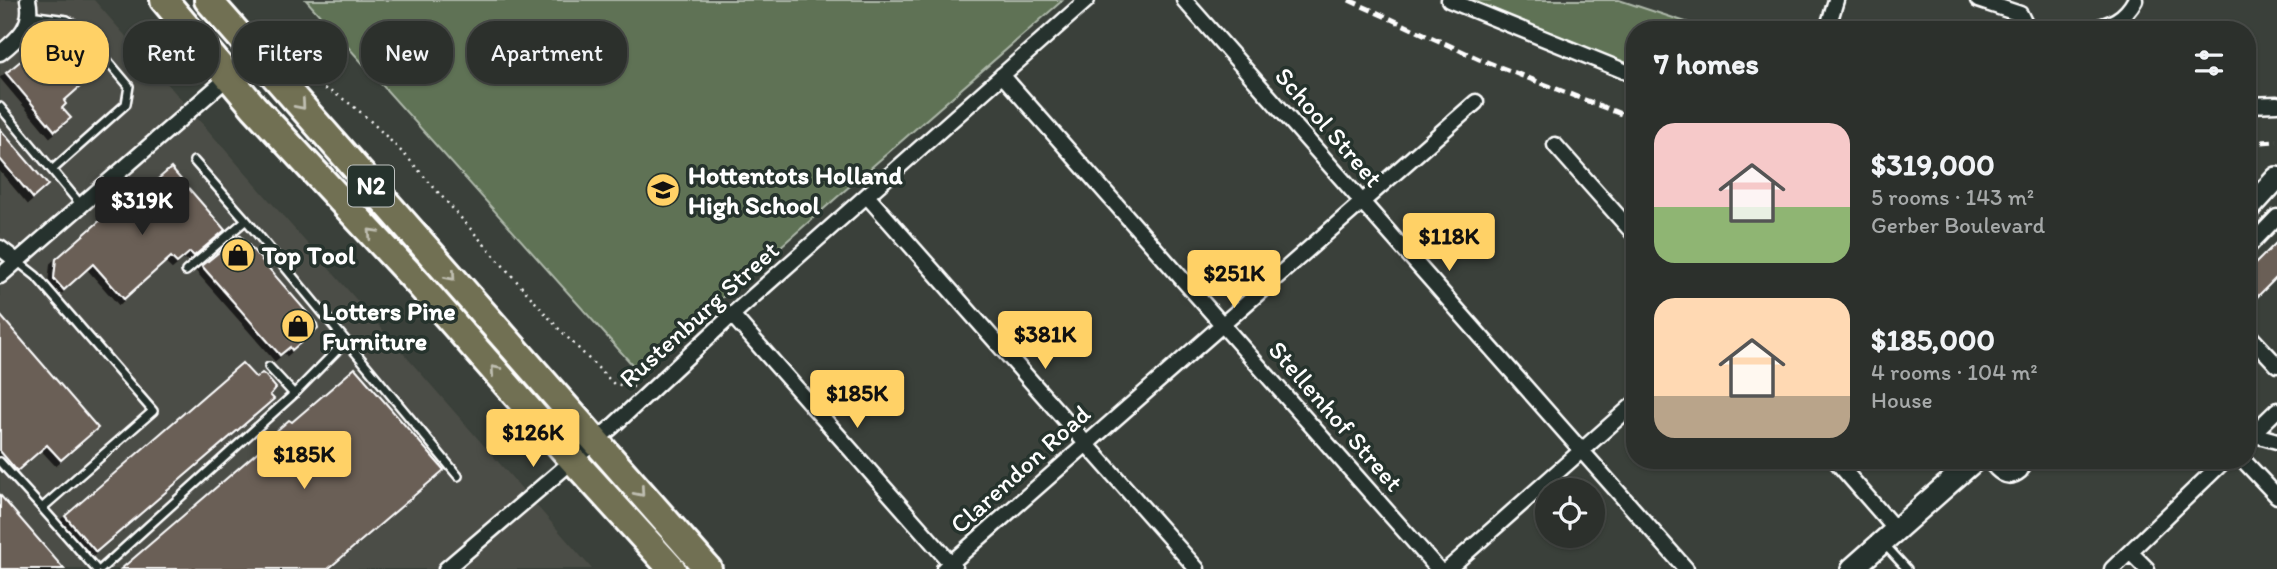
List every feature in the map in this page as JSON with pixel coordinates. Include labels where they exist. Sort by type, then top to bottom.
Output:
[{"type":"highway","name":"N2","points":[[164,0],[254,107],[418,283],[572,460],[672,569]]},
{"type":"highway","name":"N2","points":[[208,0],[233,28]]},
{"type":"highway","name":"N2","points":[[282,84],[708,569]]},
{"type":"main road","points":[[2256,201],[2277,178]]},
{"type":"main road","points":[[1852,569],[1965,469]]},
{"type":"street","points":[[0,53],[19,38],[29,15],[28,0]]},
{"type":"street","name":"Rustenburg Street","points":[[446,569],[645,396],[732,315],[1087,0]]},
{"type":"street","name":"School Street","points":[[1185,0],[1686,569]]},
{"type":"street","points":[[1449,0],[1626,72]]},
{"type":"street","points":[[1830,21],[1836,0]]},
{"type":"street","points":[[1978,0],[2020,14],[2024,21]]},
{"type":"street","points":[[2117,21],[2127,14],[2135,0]]},
{"type":"street","points":[[0,276],[233,74]]},
{"type":"street","name":"Stellenhof Street","points":[[1002,75],[1438,569]]},
{"type":"street","name":"Clarendon Road","points":[[950,567],[1086,443],[1476,102]]},
{"type":"street","points":[[2256,105],[2277,104]]},
{"type":"street","points":[[1555,145],[1626,225]]},
{"type":"street","points":[[867,196],[1197,569]]},
{"type":"street","points":[[2256,239],[2277,217]]},
{"type":"street","points":[[0,248],[17,261]]},
{"type":"street","points":[[732,315],[950,567]]},
{"type":"street","points":[[2256,343],[2277,365]]},
{"type":"street","points":[[2256,430],[2277,410]]},
{"type":"street","points":[[1448,569],[1626,411]]},
{"type":"street","points":[[2256,437],[2277,441]]},
{"type":"street","points":[[1841,469],[1889,536]]},
{"type":"street","points":[[1997,469],[2008,476],[2021,469]]},
{"type":"street","points":[[2112,569],[2216,469]]},
{"type":"street","points":[[2252,469],[2277,496]]},
{"type":"street","points":[[2130,552],[2147,569]]},
{"type":"lane","points":[[29,15],[67,20],[80,28],[129,86],[126,104],[52,170]]},
{"type":"lane","points":[[0,107],[81,205]]},
{"type":"lane","points":[[194,161],[458,476]]},
{"type":"lane","points":[[186,271],[246,220]]},
{"type":"lane","points":[[17,261],[36,276],[153,411],[41,508]]},
{"type":"lane","points":[[0,462],[99,569],[294,394],[346,341]]},
{"type":"lane","points":[[269,367],[294,394]]},
{"type":"lane","points":[[1889,536],[1907,569]]},
{"type":"path","points":[[311,84],[349,104],[380,131],[407,157],[559,329],[614,384],[636,387],[645,396]]},
{"type":"shaded area","points":[[0,0],[94,0],[123,33],[123,84],[168,84],[592,569],[0,569]]},
{"type":"green space","name":"Hottentots Holland High School","points":[[306,0],[1063,0],[638,371],[381,84],[453,84],[453,21],[361,21],[361,61],[347,46],[347,21],[325,21]]},
{"type":"green space","points":[[1468,0],[1619,0],[1683,21],[1626,21],[1626,65]]},
{"type":"building","points":[[21,61],[21,84],[83,84],[64,101],[66,104],[62,108],[71,118],[55,131],[6,73]]},
{"type":"building","points":[[0,129],[48,185],[33,198],[0,159]]},
{"type":"building","points":[[171,168],[225,230],[194,256],[190,252],[177,263],[171,257],[124,299],[93,264],[64,290],[54,279],[56,259],[119,204],[123,209]]},
{"type":"building","points":[[240,235],[317,324],[318,328],[292,350],[290,347],[280,355],[202,266]]},
{"type":"building","points":[[2277,242],[2277,277],[2256,298],[2256,263]]},
{"type":"building","points":[[0,315],[98,428],[61,460],[47,445],[17,471],[0,451]]},
{"type":"building","points":[[242,363],[256,378],[262,373],[266,376],[276,388],[270,395],[274,399],[96,552],[65,516]]},
{"type":"building","points":[[355,368],[444,470],[328,569],[121,569],[276,436],[273,434],[289,420],[292,422]]},
{"type":"building","points":[[0,495],[64,569],[0,569]]},
{"type":"railway","points":[[1349,0],[1479,59],[1626,116]]},
{"type":"railway","points":[[2256,142],[2277,141]]},
{"type":"place","name":"Hottentots Holland High School","points":[[663,190]]},
{"type":"place","name":"Top Tool","points":[[238,255]]},
{"type":"place","name":"Lotters Pine Furniture","points":[[298,326]]}]
